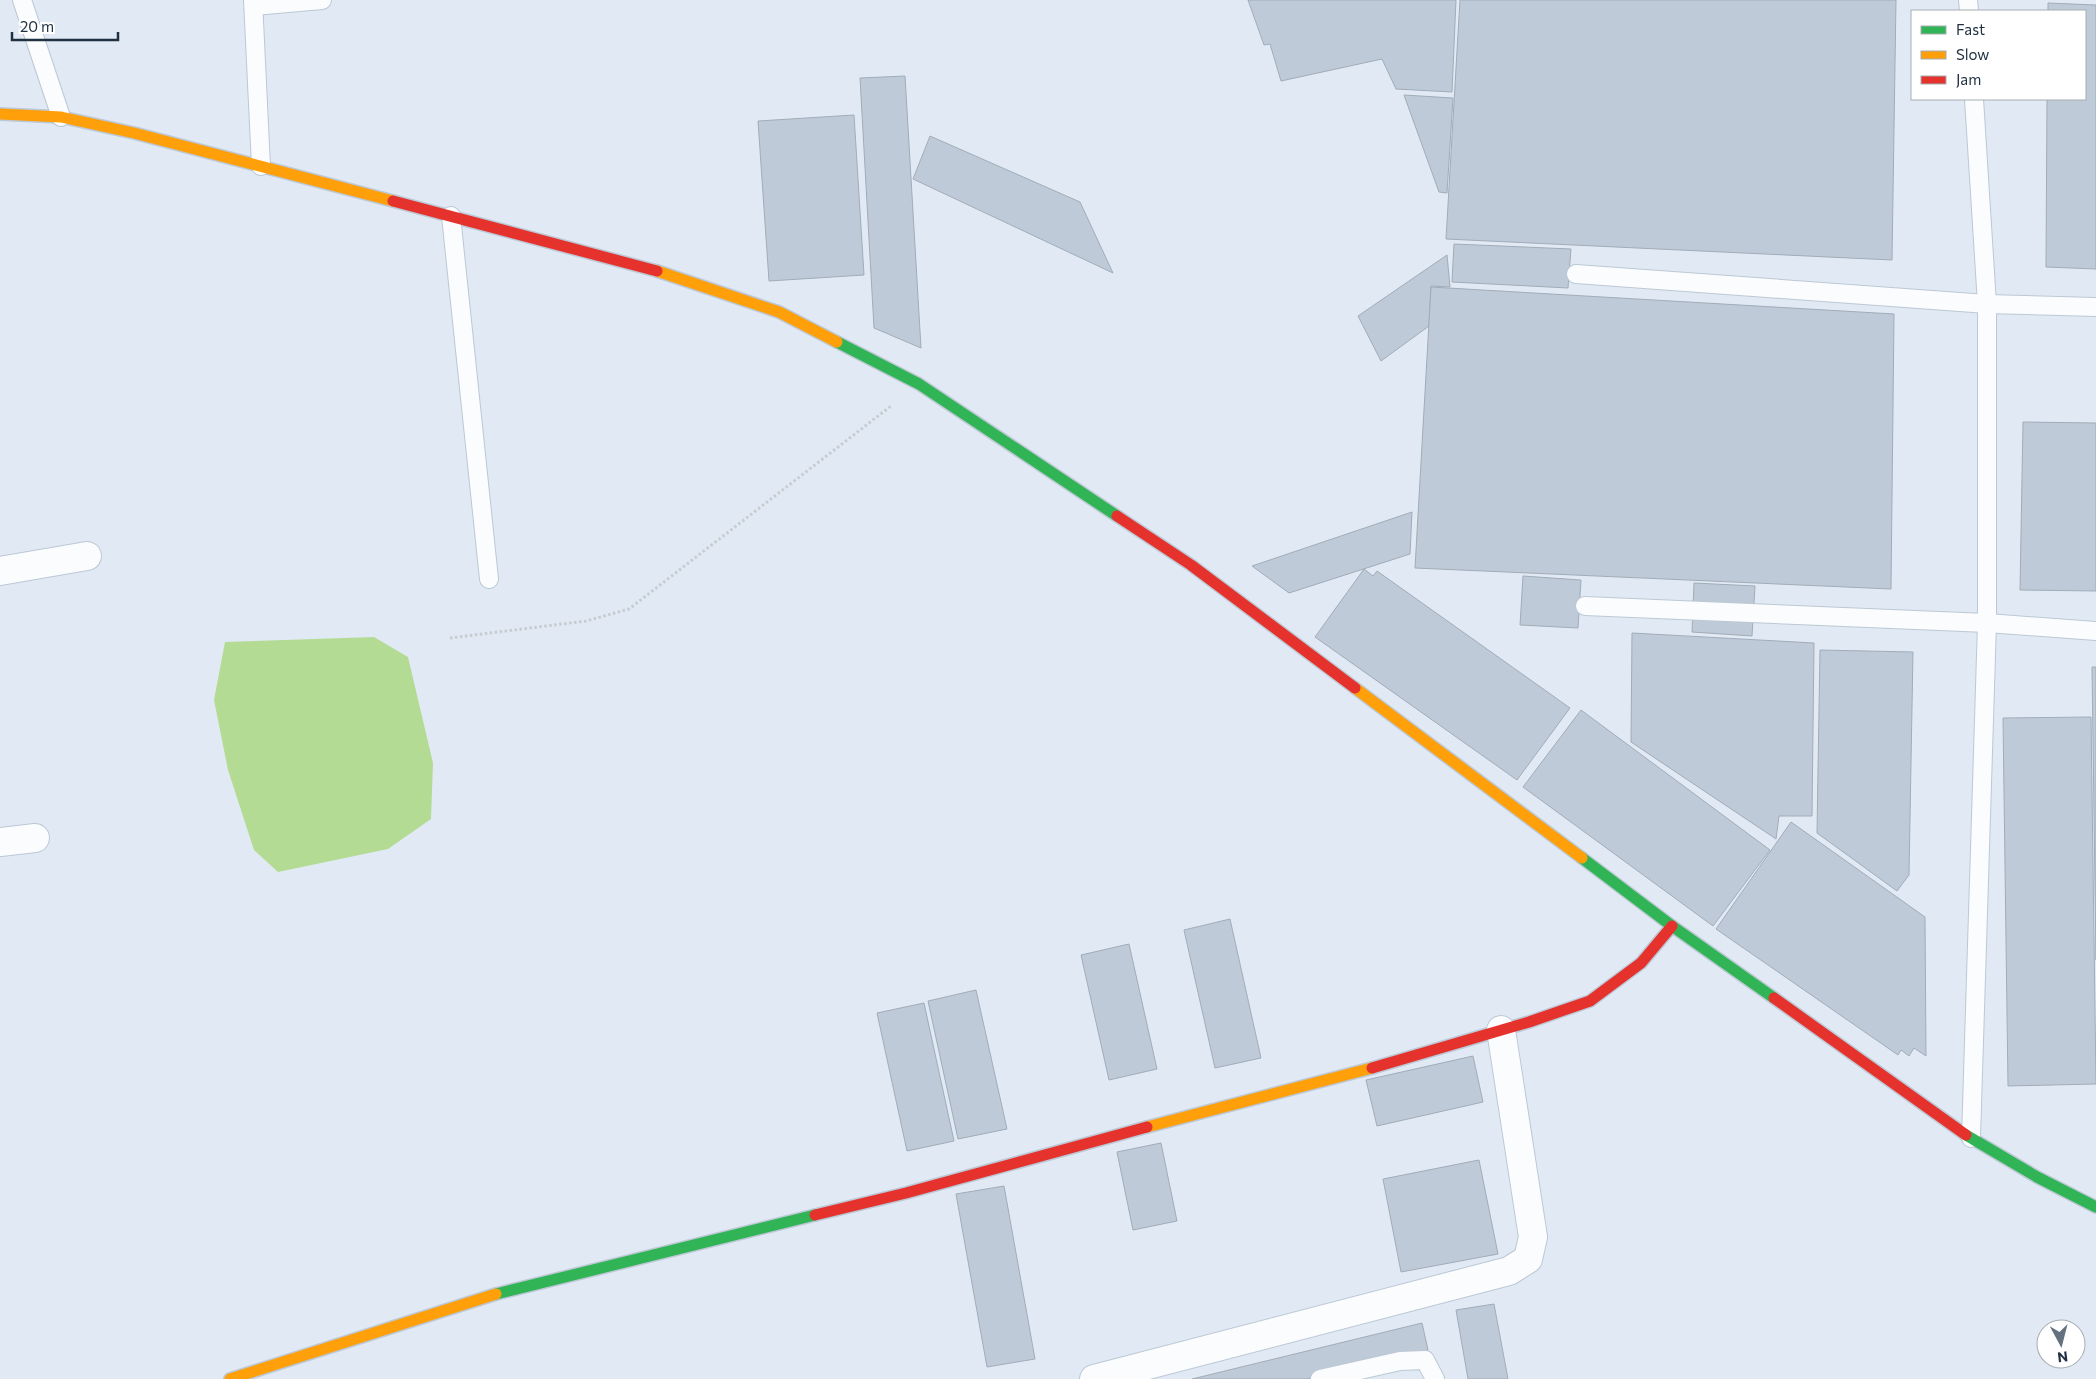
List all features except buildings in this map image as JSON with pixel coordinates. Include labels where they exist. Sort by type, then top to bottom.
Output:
[{"type":"street","points":[[0,114],[61,117],[134,132],[644,267],[778,312],[919,384],[1191,565],[1672,926],[1971,1138],[2037,1177],[2096,1207]]},
{"type":"street","points":[[0,571],[87,556]]},
{"type":"street","points":[[0,842],[35,838]]},
{"type":"street","points":[[230,1379],[484,1297],[906,1193],[1164,1122],[1400,1061],[1529,1022],[1590,1001],[1641,963],[1672,926]]},
{"type":"street","points":[[1094,1379],[1509,1271],[1528,1259],[1533,1238],[1500,1030]]},
{"type":"lane","points":[[22,0],[61,117]]},
{"type":"lane","points":[[260,166],[254,3],[322,0]]},
{"type":"lane","points":[[1971,1138],[1987,623],[1987,304],[1974,100]]},
{"type":"lane","points":[[451,216],[489,579]]},
{"type":"lane","points":[[1576,274],[1987,304],[2096,307]]},
{"type":"lane","points":[[1585,606],[1987,623],[2096,631]]},
{"type":"lane","points":[[1320,1379],[1400,1361],[1417,1360],[1425,1360],[1435,1379]]},
{"type":"path","points":[[450,638],[586,621],[629,609],[919,384]]},
{"type":"shaded area","points":[[374,637],[408,657],[433,763],[431,819],[388,849],[278,872],[254,850],[228,770],[214,700],[225,642]]},
{"type":"traffic: fast","points":[[837,342],[919,384],[1117,516]]},
{"type":"traffic: fast","points":[[1582,858],[1672,926],[1774,998]]},
{"type":"traffic: fast","points":[[1966,1135],[2037,1177],[2096,1207]]},
{"type":"traffic: fast","points":[[496,1294],[815,1215]]},
{"type":"traffic: slow","points":[[0,114],[61,117],[134,133],[393,201]]},
{"type":"traffic: slow","points":[[657,271],[779,312],[837,342]]},
{"type":"traffic: slow","points":[[1355,688],[1582,858]]},
{"type":"traffic: slow","points":[[1147,1127],[1372,1068]]},
{"type":"traffic: slow","points":[[230,1379],[496,1294]]},
{"type":"traffic: jam","points":[[393,201],[657,271]]},
{"type":"traffic: jam","points":[[1117,516],[1191,565],[1355,688]]},
{"type":"traffic: jam","points":[[1372,1068],[1529,1022],[1590,1001],[1641,963],[1672,926]]},
{"type":"traffic: jam","points":[[1774,998],[1966,1135]]},
{"type":"traffic: jam","points":[[815,1215],[906,1193],[1147,1127]]}]
